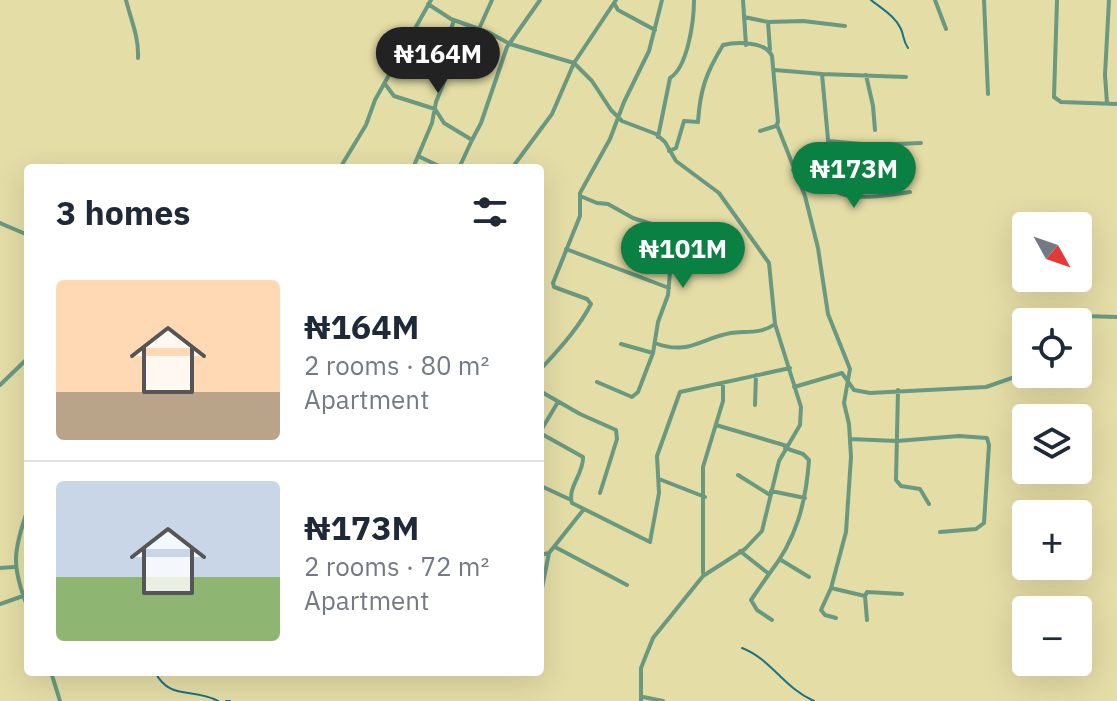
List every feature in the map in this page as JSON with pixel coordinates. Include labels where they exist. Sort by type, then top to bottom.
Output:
[{"type":"street","points":[[126,0],[129,18],[136,28],[138,58]]},
{"type":"street","points":[[479,29],[492,0]]},
{"type":"street","points":[[461,164],[481,123],[509,44],[540,0]]},
{"type":"street","points":[[544,366],[578,328],[591,304],[587,299],[552,285],[580,216],[580,196],[649,51],[662,0]]},
{"type":"street","points":[[658,137],[670,78],[677,74],[691,33],[694,0]]},
{"type":"street","points":[[743,0],[746,45]]},
{"type":"street","points":[[935,0],[946,29]]},
{"type":"street","points":[[984,0],[988,94]]},
{"type":"street","points":[[1057,0],[1054,97],[1061,102],[1117,104]]},
{"type":"street","points":[[1107,103],[1105,75],[1109,0]]},
{"type":"street","points":[[342,164],[430,2],[454,20],[509,44],[574,63],[592,81],[619,118],[665,142],[676,161],[724,199],[737,221],[764,253],[771,270],[775,324],[790,368],[801,416],[796,435],[786,447],[762,531],[752,543],[703,576],[653,638],[647,650],[641,673],[642,699],[663,701]]},
{"type":"street","points":[[615,2],[618,10],[655,30]]},
{"type":"street","points":[[515,164],[552,114],[574,63],[615,2]]},
{"type":"street","points":[[744,17],[768,22],[803,21],[845,26]]},
{"type":"street","points":[[415,164],[454,57],[446,44],[454,20]]},
{"type":"street","points":[[768,22],[775,70],[777,125],[805,196],[818,248],[828,314],[849,364],[844,403],[850,439],[846,532],[831,588],[821,610],[825,615],[836,618]]},
{"type":"street","points":[[669,151],[676,148],[684,121],[698,122],[697,105],[706,73],[723,45],[757,45],[770,50]]},
{"type":"street","points":[[775,70],[906,77]]},
{"type":"street","points":[[822,74],[834,190],[842,195],[870,196],[910,192]]},
{"type":"street","points":[[866,75],[875,130]]},
{"type":"street","points":[[385,84],[394,96],[435,109],[444,123],[472,140]]},
{"type":"street","points":[[760,131],[777,125]]},
{"type":"street","points":[[828,141],[873,145],[921,143]]},
{"type":"street","points":[[418,156],[433,164]]},
{"type":"street","points":[[793,170],[831,172]]},
{"type":"street","points":[[580,196],[673,231],[669,288],[658,322],[653,353],[635,396],[597,382]]},
{"type":"street","points":[[0,223],[24,233]]},
{"type":"street","points":[[566,249],[669,288]]},
{"type":"street","points":[[1092,316],[1117,317]]},
{"type":"street","points":[[655,343],[688,347],[729,333],[767,330],[775,324]]},
{"type":"street","points":[[621,344],[653,353]]},
{"type":"street","points":[[0,385],[24,362]]},
{"type":"street","points":[[544,487],[650,542],[659,479],[657,456],[680,392],[790,368]]},
{"type":"street","points":[[794,387],[846,372]]},
{"type":"street","points":[[755,405],[756,375]]},
{"type":"street","points":[[847,379],[854,390],[860,392],[986,387],[1012,378]]},
{"type":"street","points":[[703,576],[703,467],[723,401],[723,383]]},
{"type":"street","points":[[898,390],[896,480],[901,486],[920,489],[929,504]]},
{"type":"street","points":[[544,393],[616,430],[617,439],[600,493]]},
{"type":"street","points":[[544,425],[558,402]]},
{"type":"street","points":[[716,425],[786,447],[809,460],[805,498],[792,540],[751,600],[757,610],[772,620]]},
{"type":"street","points":[[544,434],[583,457],[583,466],[569,499]]},
{"type":"street","points":[[850,439],[897,441],[959,436],[984,437],[988,441],[984,523],[976,529],[940,532]]},
{"type":"street","points":[[738,475],[771,493],[805,498]]},
{"type":"street","points":[[659,479],[705,497]]},
{"type":"street","points":[[544,554],[555,547],[584,509]]},
{"type":"street","points":[[0,604],[23,596],[14,567],[17,539],[24,520]]},
{"type":"street","points":[[555,547],[627,585]]},
{"type":"street","points":[[740,551],[769,574]]},
{"type":"street","points":[[544,578],[549,553]]},
{"type":"street","points":[[781,560],[809,577]]},
{"type":"street","points":[[0,568],[14,567]]},
{"type":"street","points":[[831,588],[865,596]]},
{"type":"street","points":[[867,620],[867,592],[902,594]]},
{"type":"street","points":[[52,676],[60,701]]},
{"type":"waterway","points":[[871,0],[895,20],[908,48]]},
{"type":"waterway","points":[[742,648],[761,659],[794,689],[814,701]]},
{"type":"waterway","points":[[158,676],[175,690],[218,701]]}]
